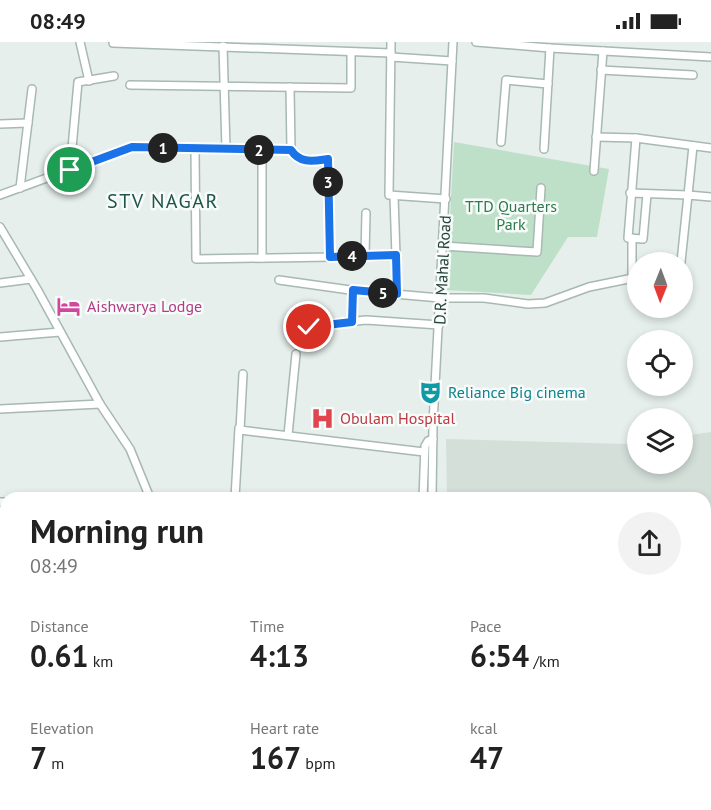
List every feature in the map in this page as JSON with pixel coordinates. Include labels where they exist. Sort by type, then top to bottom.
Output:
[{"type":"street","points":[[80,42],[89,81]]},
{"type":"street","points":[[391,42],[389,195],[446,199]]},
{"type":"street","name":"D.R. Mahal Road","points":[[432,492],[453,42]]},
{"type":"street","points":[[476,42],[711,57]]},
{"type":"street","points":[[113,43],[220,44],[452,61]]},
{"type":"street","points":[[220,44],[225,86],[226,149]]},
{"type":"street","points":[[544,149],[550,48]]},
{"type":"street","points":[[594,171],[603,51]]},
{"type":"street","points":[[130,85],[351,88],[351,52]]},
{"type":"street","points":[[601,70],[693,75]]},
{"type":"street","points":[[70,170],[78,82],[114,76]]},
{"type":"street","points":[[501,142],[506,80],[548,84]]},
{"type":"street","points":[[290,87],[291,150],[296,158],[303,160],[328,159],[330,257]]},
{"type":"street","points":[[20,188],[32,89]]},
{"type":"street","points":[[0,124],[28,123]]},
{"type":"street","points":[[596,137],[636,138],[711,148]]},
{"type":"street","points":[[636,138],[628,238],[643,239],[647,194]]},
{"type":"street","points":[[682,252],[693,146]]},
{"type":"street","points":[[0,195],[132,147],[291,150]]},
{"type":"street","points":[[195,149],[196,259],[396,255]]},
{"type":"street","points":[[262,150],[262,258]]},
{"type":"street","points":[[443,246],[537,252],[541,188]]},
{"type":"street","points":[[630,193],[711,197]]},
{"type":"street","points":[[394,196],[397,294]]},
{"type":"street","points":[[365,256],[366,213]]},
{"type":"street","points":[[0,227],[100,404],[130,449],[148,492]]},
{"type":"street","points":[[632,238],[633,252]]},
{"type":"street","points":[[0,283],[31,279]]},
{"type":"street","points":[[279,280],[353,290],[440,298],[484,298],[537,304],[589,287],[627,279]]},
{"type":"street","points":[[352,322],[353,290]]},
{"type":"street","points":[[309,327],[366,320],[439,325]]},
{"type":"street","points":[[0,337],[60,332]]},
{"type":"street","points":[[288,435],[296,354]]},
{"type":"street","points":[[235,492],[243,374]]},
{"type":"street","points":[[0,409],[100,404]]},
{"type":"street","points":[[239,428],[424,452]]},
{"type":"street","points":[[423,492],[424,452],[428,441],[433,439]]},
{"type":"shaded area","points":[[711,432],[711,492],[447,492],[446,439],[627,444],[627,474],[693,474],[693,435]]},
{"type":"green space","name":"TTD Quarters Park","points":[[454,142],[609,169],[597,237],[568,237],[531,295],[446,290]]},
{"type":"place","name":"Aishwarya Lodge","points":[[69,306]]},
{"type":"place","name":"Reliance Big cinema","points":[[430,392]]},
{"type":"place","name":"Obulam Hospital","points":[[322,418]]},
{"type":"district","name":"STV NAGAR","points":[[163,201]]},
{"type":"route","points":[[70,170],[132,147],[291,150],[296,158],[303,160],[328,159],[330,257],[396,255],[397,294],[353,290],[352,322],[309,327]]}]
